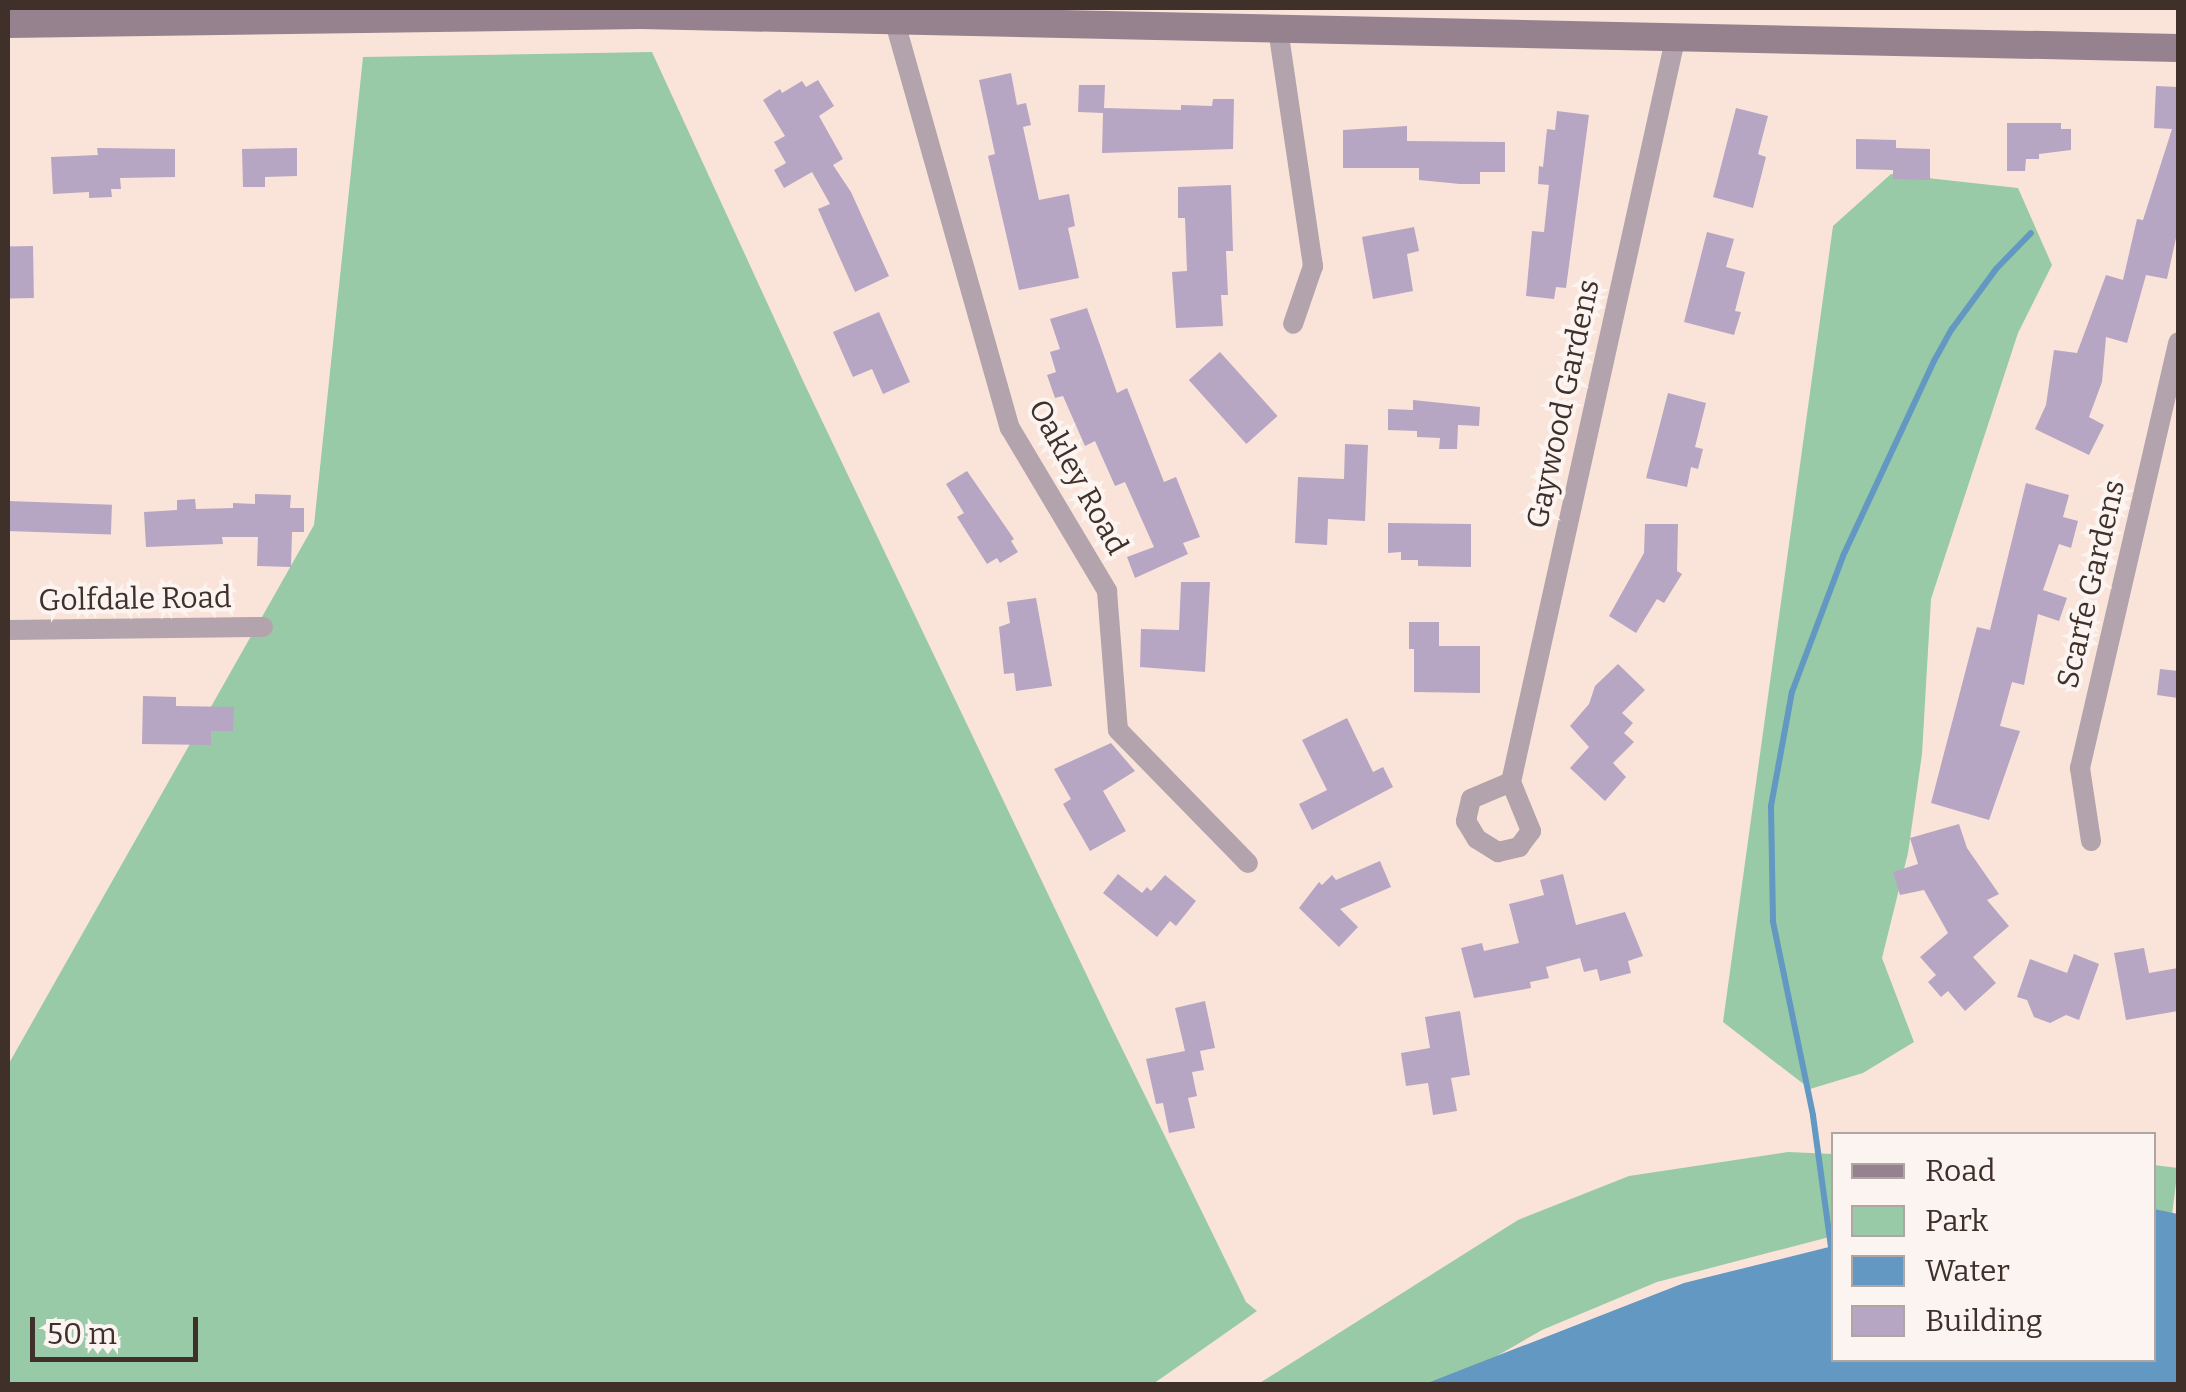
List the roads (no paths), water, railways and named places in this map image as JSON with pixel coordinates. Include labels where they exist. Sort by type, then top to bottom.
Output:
[{"type":"street","points":[[8,24],[641,15],[2178,48]]},
{"type":"street","name":"Oakley Road","points":[[894,20],[1010,428],[1107,591],[1118,730],[1248,864]]},
{"type":"street","points":[[1278,29],[1313,266],[1293,324]]},
{"type":"street","name":"Gaywood Gardens","points":[[1511,782],[1674,40]]},
{"type":"street","name":"Scarfe Gardens","points":[[2091,841],[2080,768],[2178,342]]},
{"type":"street","name":"Golfdale Road","points":[[8,630],[263,627]]},
{"type":"water","points":[[2156,1209],[2178,1214],[2178,1384],[1425,1384],[1684,1283],[1831,1246],[1831,1362],[2156,1362]]},
{"type":"waterway","points":[[1831,1247],[1813,1115],[1773,921],[1771,806],[1792,692],[1843,556],[1934,361],[1996,269],[2031,233]]}]
